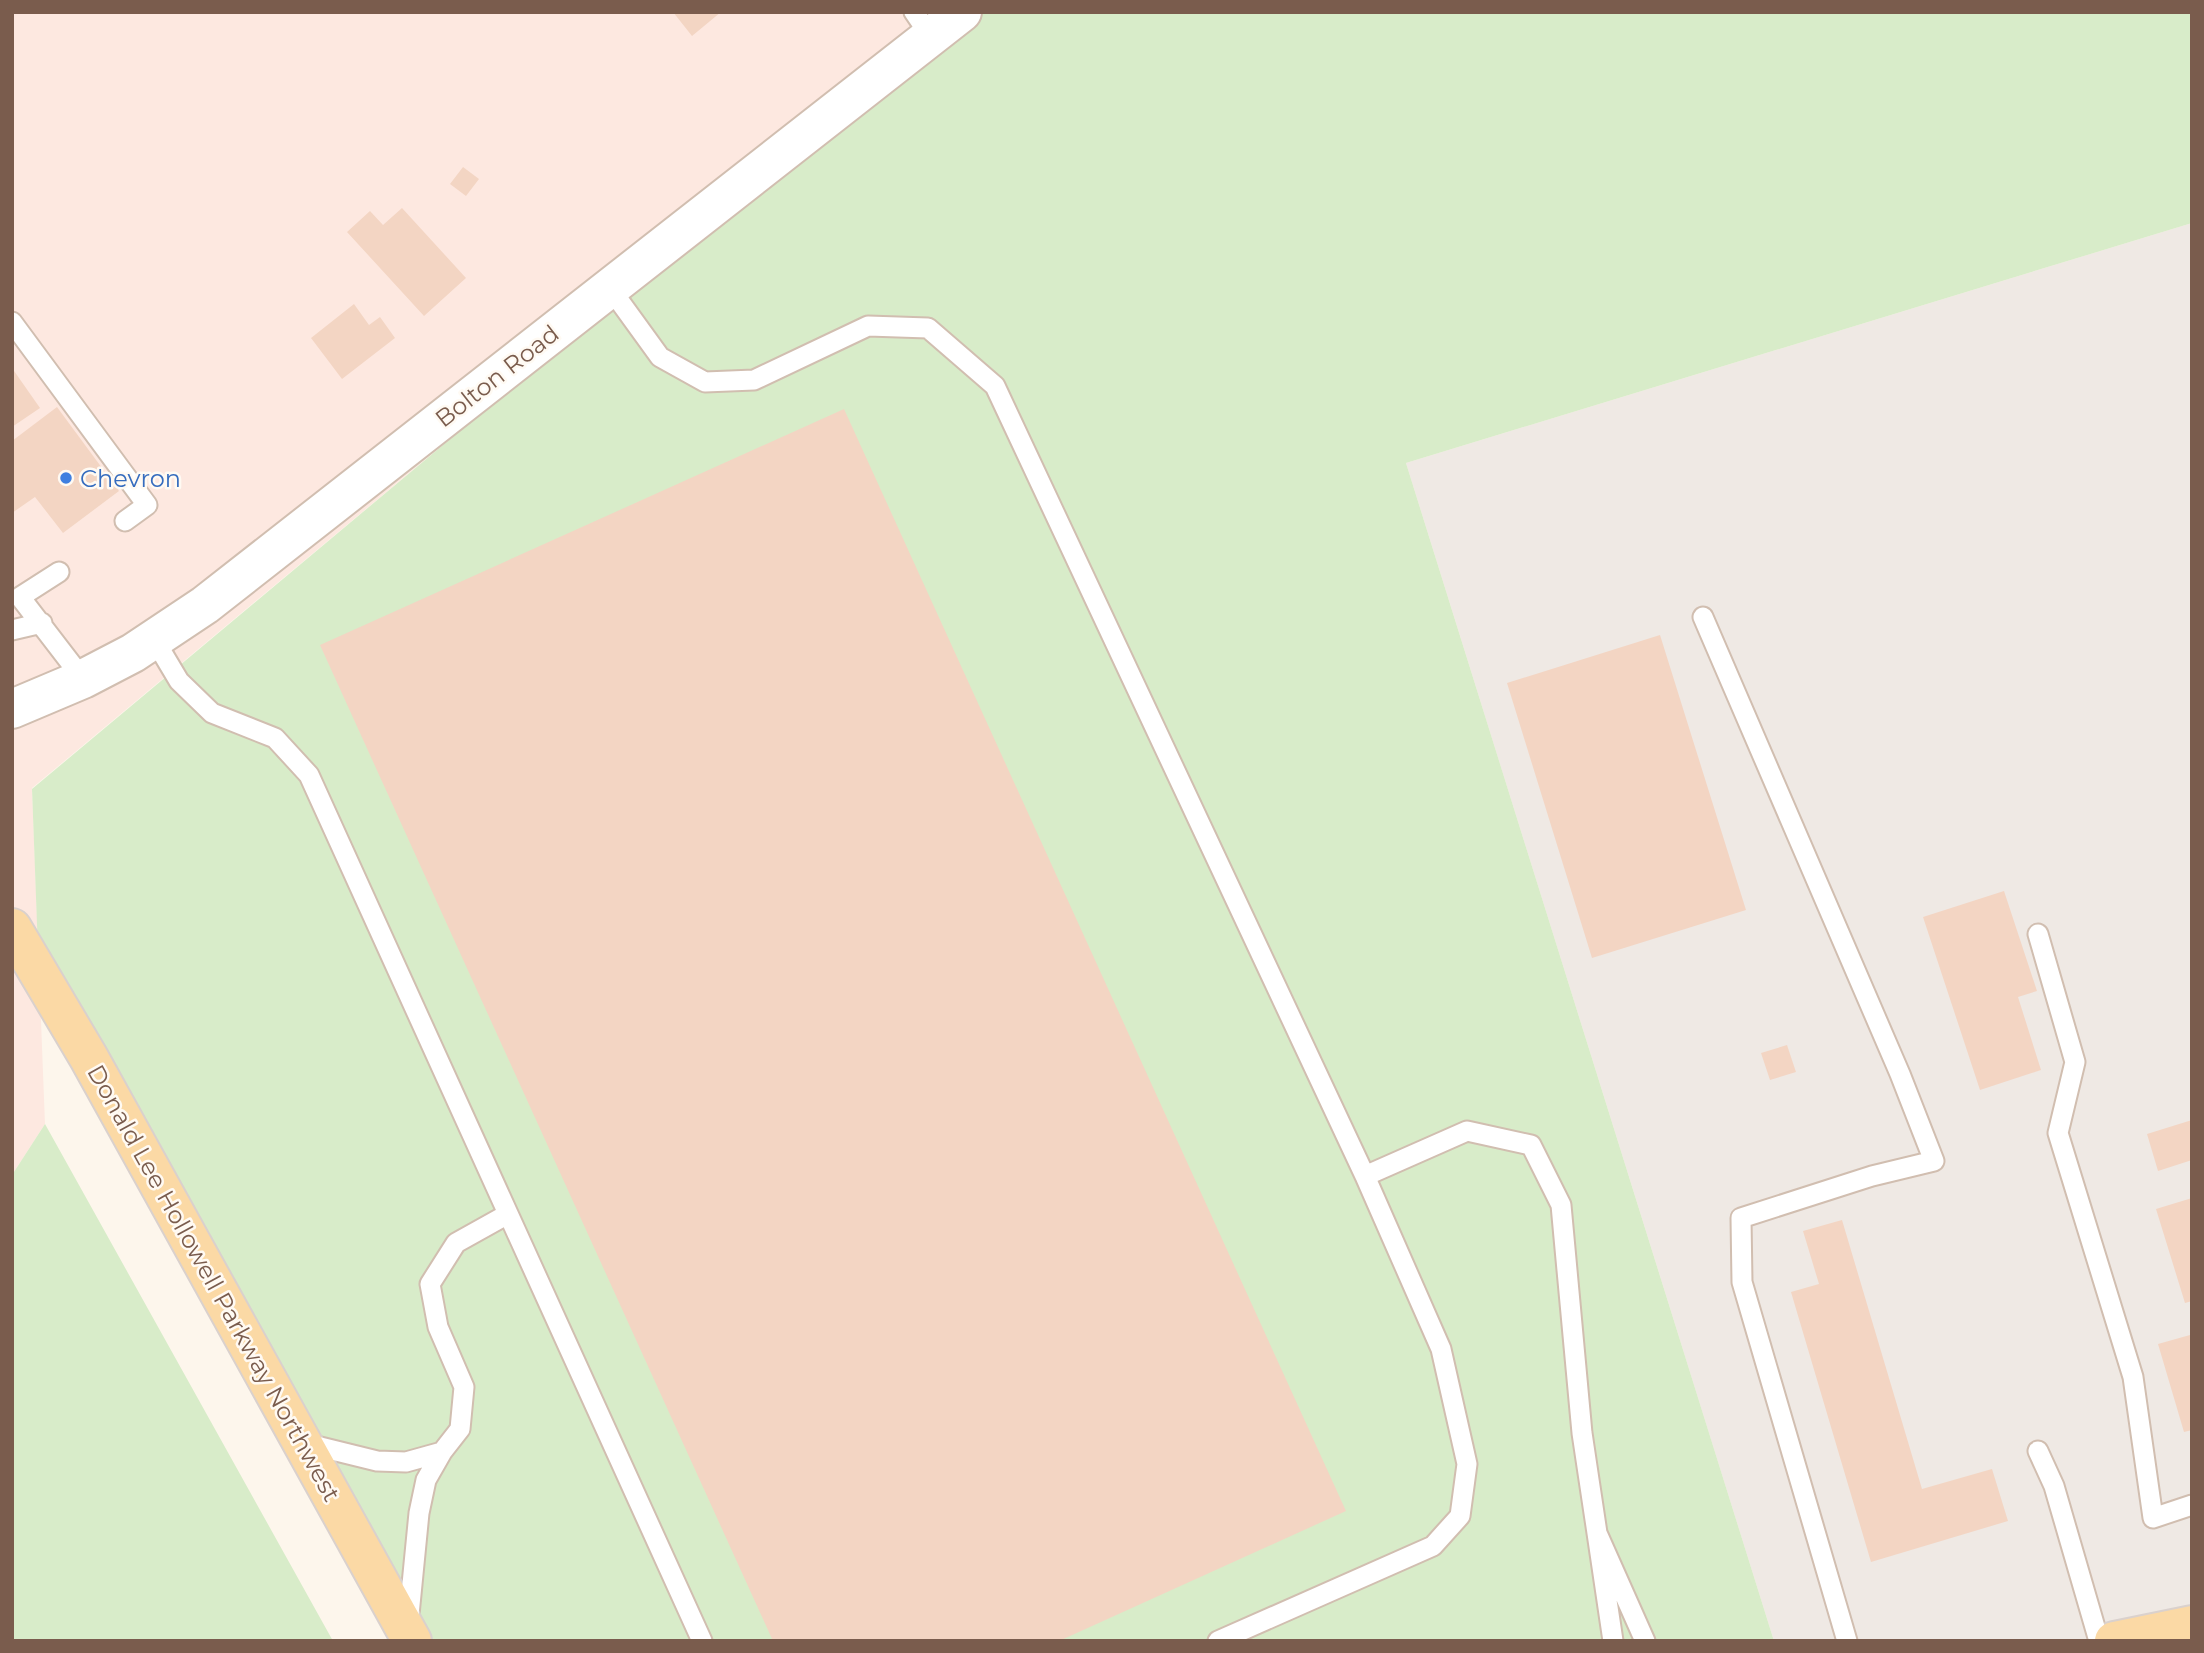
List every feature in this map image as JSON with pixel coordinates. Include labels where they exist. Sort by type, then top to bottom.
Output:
[{"type":"main road","name":"Donald Lee Hollowell Parkway Northwest","points":[[12,928],[89,1058],[410,1637]]},
{"type":"main road","points":[[2115,1641],[2192,1625]]},
{"type":"street","name":"Bolton Road","points":[[12,709],[83,679],[133,653],[205,606],[610,288],[922,24],[962,12]]},
{"type":"lane","points":[[610,288],[660,357],[705,382],[754,380],[868,326],[928,328],[995,386],[1365,1176],[1441,1349],[1467,1464],[1460,1516],[1433,1546],[1218,1641]]},
{"type":"lane","points":[[12,322],[147,505],[125,521]]},
{"type":"lane","points":[[58,572],[20,597],[83,679]]},
{"type":"lane","points":[[1703,617],[1900,1074],[1934,1161],[1872,1176],[1741,1219],[1741,1282],[1847,1641]]},
{"type":"lane","points":[[12,630],[42,624]]},
{"type":"lane","points":[[153,639],[179,681],[212,713],[275,738],[309,775],[702,1641]]},
{"type":"lane","points":[[2038,934],[2075,1062],[2058,1133],[2133,1377],[2153,1518],[2192,1505]]},
{"type":"lane","points":[[1365,1176],[1467,1131],[1531,1145],[1561,1205],[1582,1433],[1613,1641]]},
{"type":"lane","points":[[410,1637],[419,1513],[426,1480],[442,1452],[460,1429],[464,1387],[438,1327],[430,1284],[456,1243],[508,1214]]},
{"type":"lane","points":[[304,1443],[377,1461],[406,1462],[442,1452]]},
{"type":"lane","points":[[2038,1451],[2054,1486],[2099,1641]]},
{"type":"lane","points":[[1597,1533],[1645,1641]]},
{"type":"shaded area","points":[[12,12],[984,12],[664,260],[32,788],[45,1124],[12,1175]]},
{"type":"shaded area","points":[[2192,223],[2192,1641],[1774,1641],[1406,463]]},
{"type":"green space","points":[[984,12],[2192,12],[2192,223],[1406,463],[1774,1641],[391,1641],[40,1006],[32,789],[664,260]]},
{"type":"green space","points":[[45,1124],[333,1641],[12,1641],[12,1175]]},
{"type":"building","points":[[673,12],[721,12],[692,36]]},
{"type":"building","points":[[463,167],[479,179],[466,196],[450,184]]},
{"type":"building","points":[[402,208],[466,278],[424,316],[347,232],[370,211],[383,225]]},
{"type":"building","points":[[354,304],[369,325],[380,317],[395,338],[342,379],[311,338]]},
{"type":"building","points":[[12,368],[40,408],[12,427]]},
{"type":"building","name":"Chevron","points":[[57,407],[119,491],[63,533],[35,497],[12,513],[12,441]]},
{"type":"building","points":[[844,409],[1346,1511],[1059,1641],[773,1641],[320,645]]},
{"type":"building","points":[[1660,635],[1746,910],[1592,958],[1507,683]]},
{"type":"building","points":[[2004,891],[2037,991],[2018,997],[2041,1070],[1980,1090],[1923,917]]},
{"type":"building","points":[[1787,1045],[1796,1072],[1770,1080],[1761,1053]]},
{"type":"building","points":[[2192,1120],[2192,1160],[2158,1171],[2147,1134]]},
{"type":"building","points":[[2192,1198],[2192,1301],[2185,1303],[2156,1209]]},
{"type":"building","points":[[1842,1220],[1922,1489],[1992,1469],[2008,1521],[1871,1562],[1791,1292],[1819,1284],[1803,1231]]},
{"type":"building","points":[[2190,1335],[2192,1430],[2184,1432],[2158,1344]]},
{"type":"place","name":"Chevron","points":[[66,478]]}]
